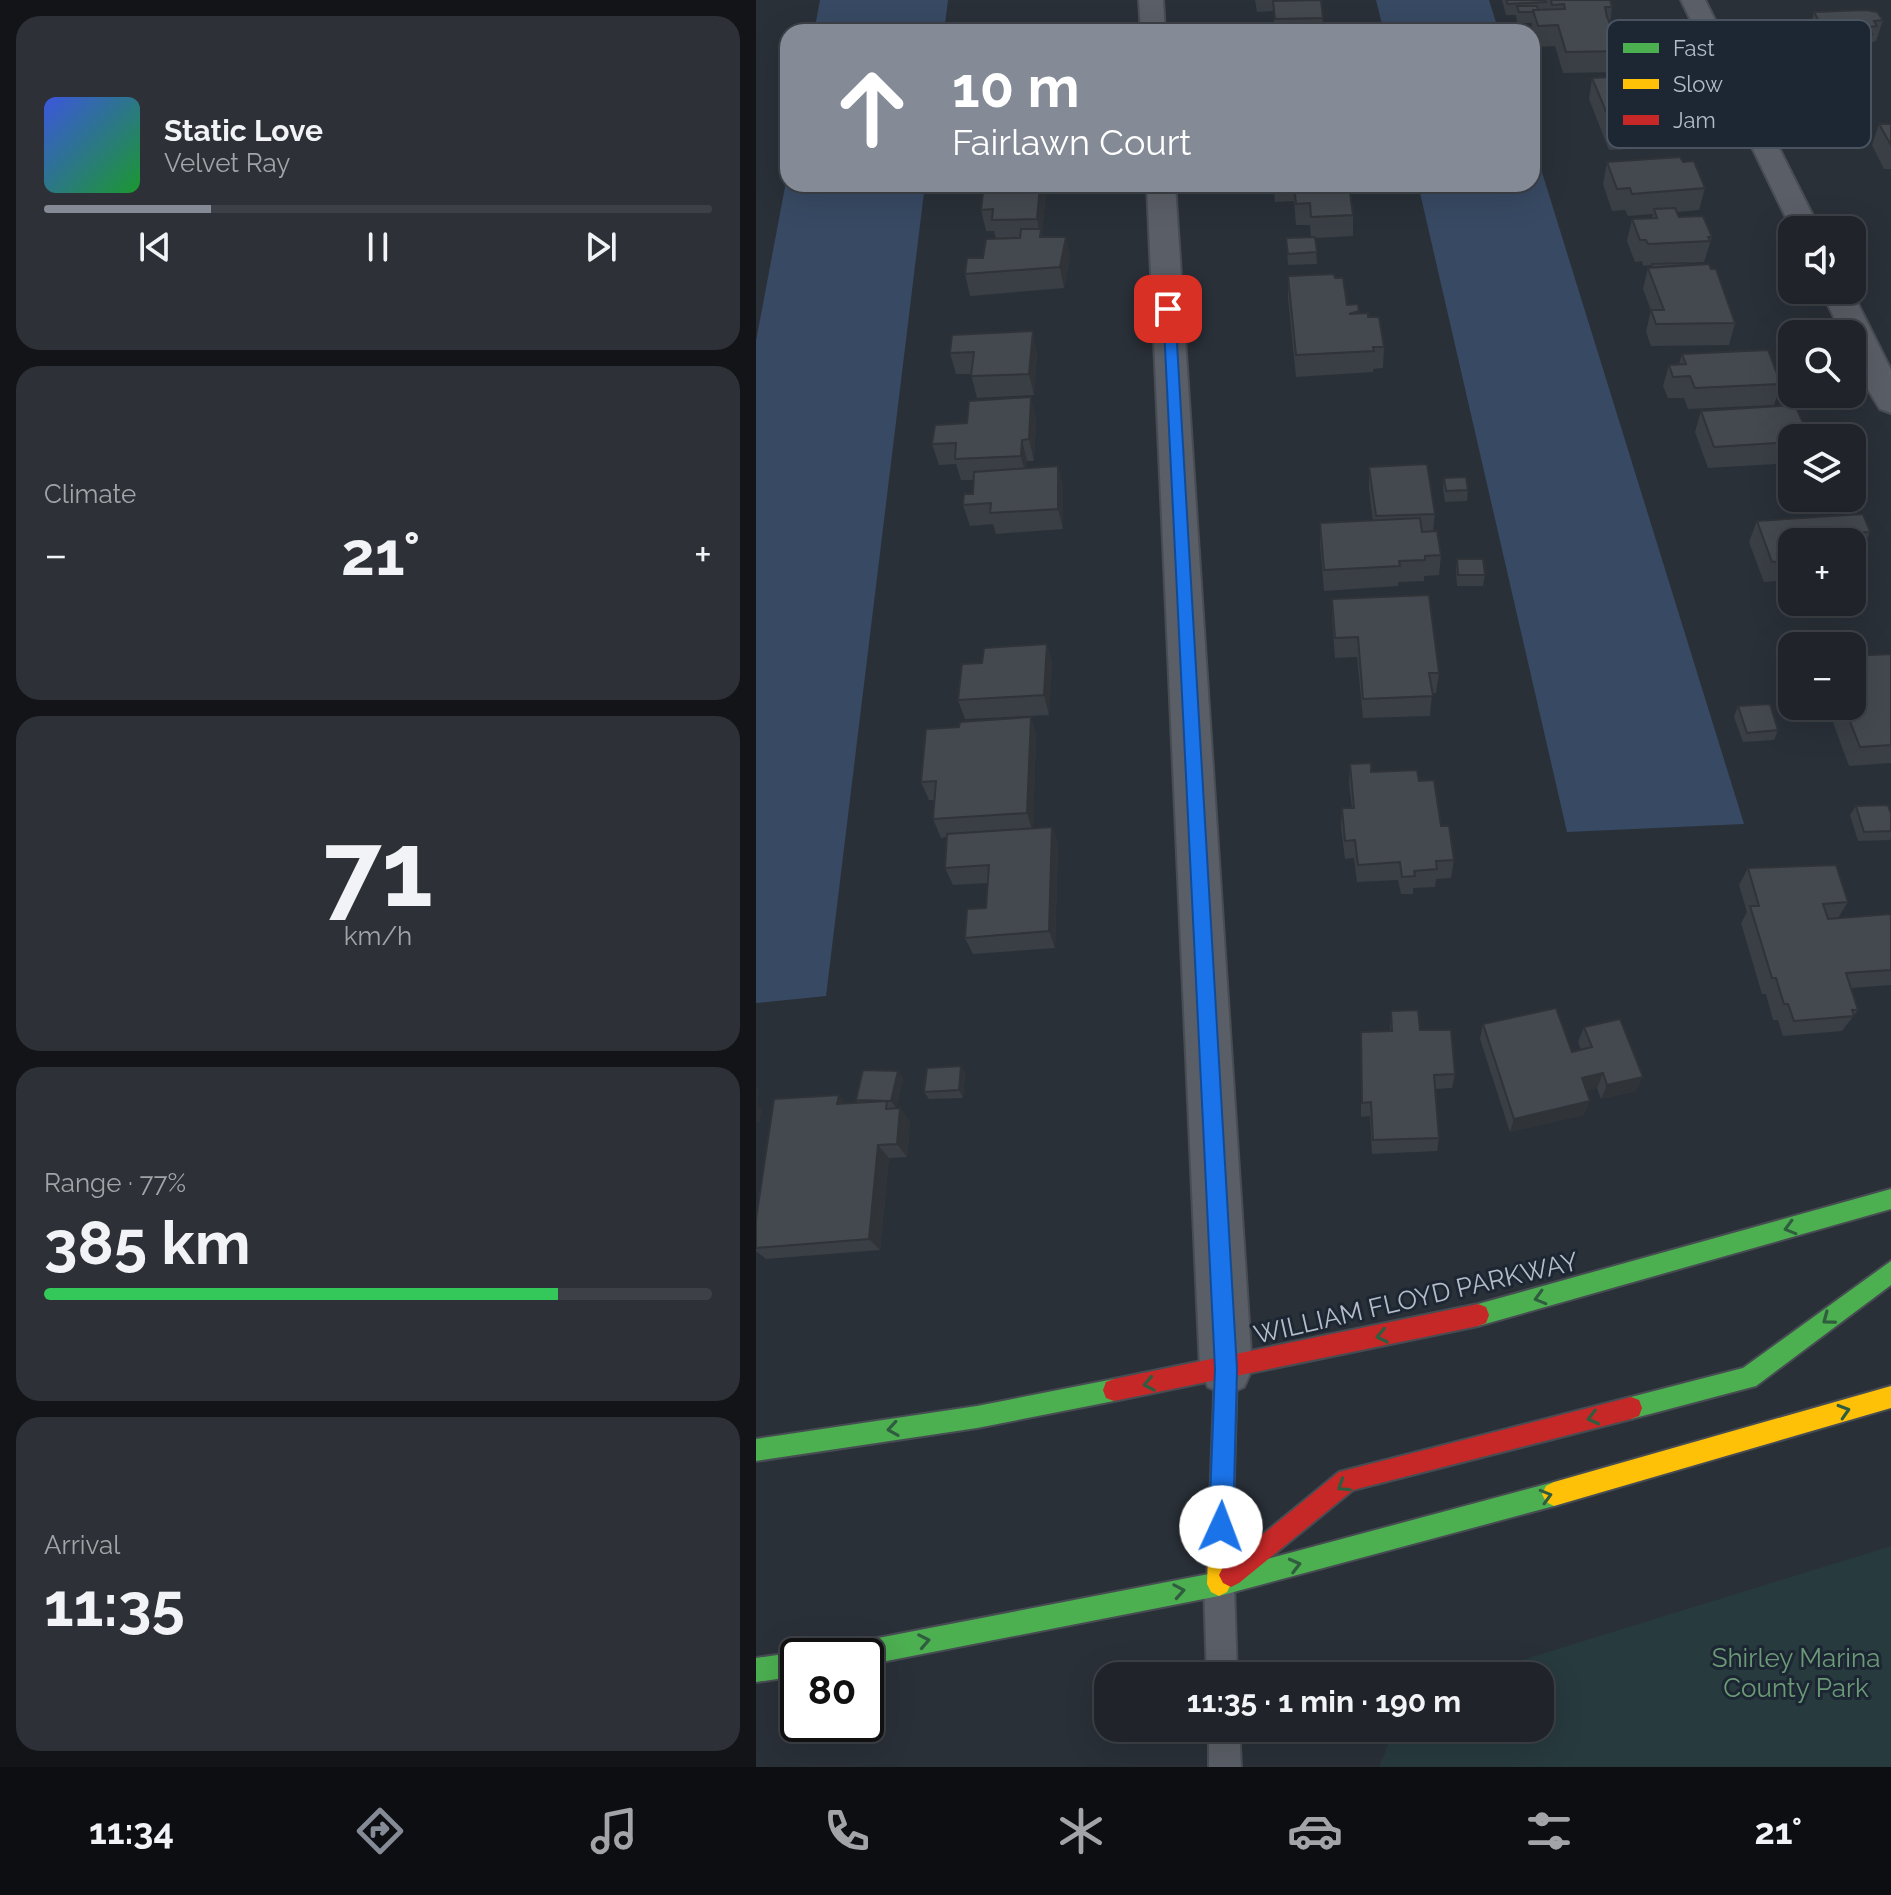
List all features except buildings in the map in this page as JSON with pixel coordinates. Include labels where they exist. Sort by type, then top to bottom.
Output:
[{"type":"highway","name":"WILLIAM FLOYD PARKWAY","points":[[756,1450],[977,1417],[1458,1321],[1891,1199]]},
{"type":"highway","points":[[1219,1584],[1347,1480],[1748,1378],[1891,1272]]},
{"type":"highway","points":[[1219,1584],[1226,1369]]},
{"type":"highway","points":[[884,1649],[1219,1584],[1434,1528],[1891,1397]]},
{"type":"highway","points":[[756,1670],[780,1667]]},
{"type":"street","points":[[1151,0],[1152,24]]},
{"type":"street","points":[[1693,0],[1703,20]]},
{"type":"street","points":[[1766,148],[1799,216]]},
{"type":"street","points":[[1161,192],[1226,1369]]},
{"type":"street","points":[[1843,304],[1891,402]]},
{"type":"lane","points":[[1219,1584],[1222,1662]]},
{"type":"lane","points":[[1224,1742],[1225,1767]]},
{"type":"green space","name":"Shirley Marina County Park","points":[[1891,1546],[1891,1767],[1379,1767],[1389,1742],[1554,1742],[1554,1662],[1516,1662]]},
{"type":"water","points":[[820,0],[948,0],[945,24],[816,24]]},
{"type":"water","points":[[1376,0],[1489,0],[1496,24],[1382,24]]},
{"type":"water","points":[[1540,166],[1744,824],[1567,832],[1420,192],[1540,192]]},
{"type":"water","points":[[784,192],[924,192],[826,996],[756,1003],[756,341]]},
{"type":"traffic: fast","points":[[1478,1315],[1891,1199]]},
{"type":"traffic: fast","points":[[1631,1408],[1748,1378],[1891,1272]]},
{"type":"traffic: fast","points":[[756,1450],[977,1417],[1114,1390]]},
{"type":"traffic: fast","points":[[884,1649],[1219,1584],[1554,1494]]},
{"type":"traffic: fast","points":[[756,1670],[780,1667]]},
{"type":"traffic: slow","points":[[1219,1584],[1226,1369]]},
{"type":"traffic: slow","points":[[1554,1494],[1891,1397]]},
{"type":"traffic: jam","points":[[1114,1390],[1478,1315]]},
{"type":"traffic: jam","points":[[1231,1575],[1347,1480],[1631,1408]]},
{"type":"route","points":[[1168,309],[1226,1369],[1221,1527]]}]
